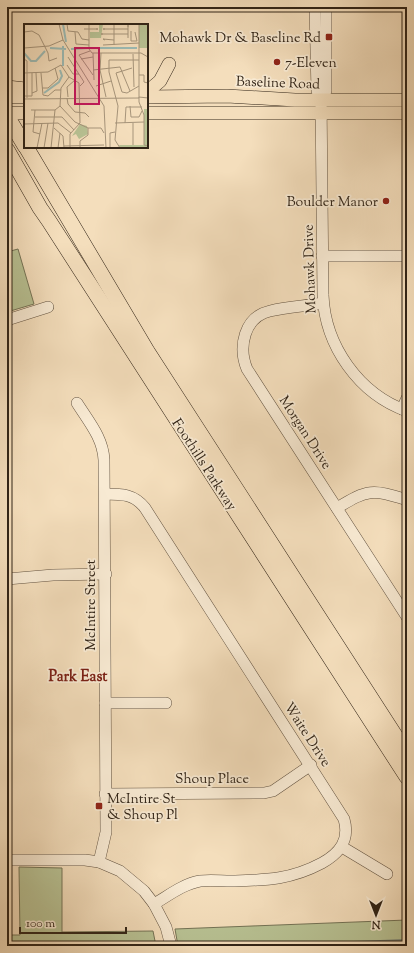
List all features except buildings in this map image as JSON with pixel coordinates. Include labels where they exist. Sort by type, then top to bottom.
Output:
[{"type":"highway","points":[[7,88],[24,90]]},
{"type":"highway","name":"Foothills Parkway","points":[[7,116],[24,144]]},
{"type":"highway","name":"Foothills Parkway","points":[[26,148],[147,351],[407,754]]},
{"type":"highway","points":[[36,148],[38,161],[48,184]]},
{"type":"highway","name":"Foothills Parkway","points":[[7,150],[40,208],[407,777]]},
{"type":"highway","points":[[7,160],[32,200],[40,208]]},
{"type":"main road","points":[[148,91],[160,81],[169,64]]},
{"type":"main road","name":"Baseline Road","points":[[148,97],[215,96],[273,100],[321,98],[407,100]]},
{"type":"main road","points":[[7,97],[24,97]]},
{"type":"main road","points":[[7,112],[24,112]]},
{"type":"main road","points":[[148,113],[407,113]]},
{"type":"street","points":[[315,7],[317,91],[321,98],[326,91],[326,7]]},
{"type":"street","name":"Mohawk Drive","points":[[321,98],[323,303],[331,337],[349,368],[360,381],[378,396],[405,410]]},
{"type":"street","points":[[322,256],[407,256]]},
{"type":"street","name":"Morgan Drive","points":[[323,303],[269,311],[261,315],[251,324],[246,332],[242,350],[247,369],[407,617]]},
{"type":"street","points":[[7,320],[48,307]]},
{"type":"street","points":[[405,410],[407,398]]},
{"type":"street","name":"McIntire Street","points":[[77,403],[100,439],[103,448],[106,574],[106,832],[99,862]]},
{"type":"street","points":[[337,508],[358,495],[367,492],[385,493],[407,500]]},
{"type":"street","name":"Waite Drive","points":[[105,494],[125,494],[133,497],[145,508],[311,765],[344,819],[346,836],[342,847]]},
{"type":"street","points":[[7,578],[106,574]]},
{"type":"street","points":[[105,704],[166,704]]},
{"type":"street","name":"Shoup Place","points":[[105,794],[264,793],[273,791],[311,765]]},
{"type":"street","points":[[154,904],[179,889],[201,881],[270,880],[291,876],[307,871],[330,859],[342,847],[387,874]]},
{"type":"street","points":[[7,860],[85,860],[99,862],[128,877],[144,891],[154,904],[166,927],[171,946]]},
{"type":"green space","points":[[18,249],[34,304],[7,312],[7,252]]},
{"type":"green space","points":[[19,867],[62,868],[62,932],[153,931],[156,946],[7,946],[7,935],[20,935]]},
{"type":"green space","points":[[407,920],[407,946],[178,946],[175,929]]},
{"type":"waterway","points":[[248,946],[407,940]]},
{"type":"place","name":"Mohawk Dr & Baseline Rd","points":[[329,37]]},
{"type":"place","name":"7-Eleven","points":[[277,62]]},
{"type":"place","name":"Boulder Manor","points":[[386,201]]},
{"type":"place","name":"McIntire St & Shoup Pl","points":[[99,806]]},
{"type":"district","name":"Park East","points":[[78,676]]}]
